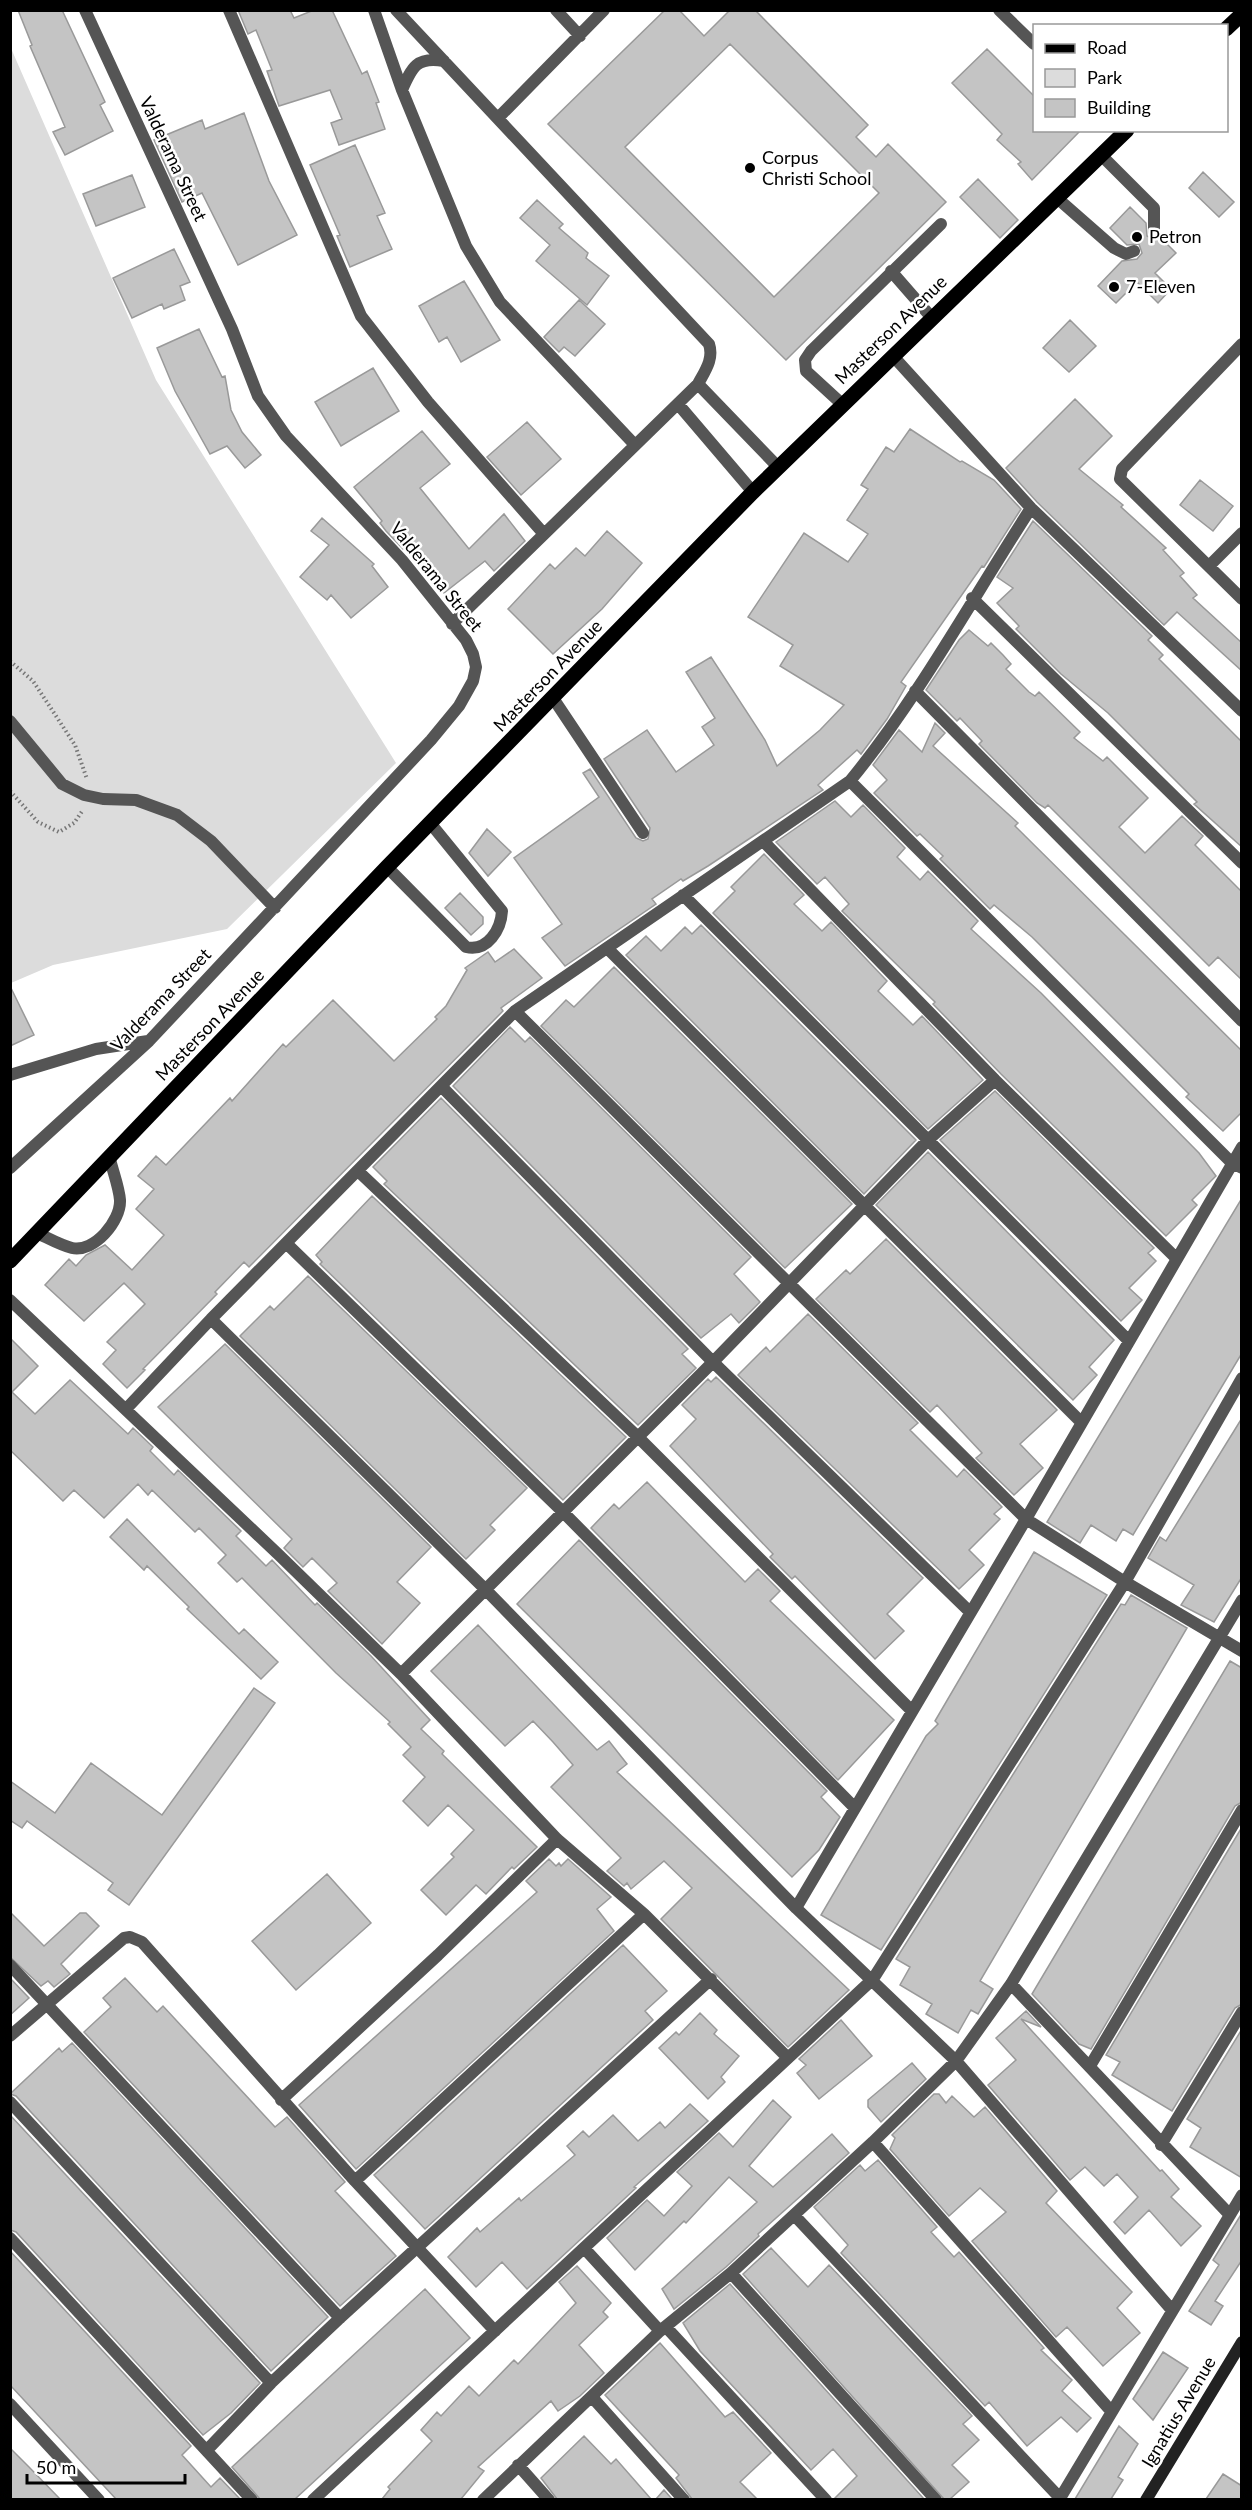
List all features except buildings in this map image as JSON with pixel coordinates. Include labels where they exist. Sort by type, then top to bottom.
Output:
[{"type":"main road","points":[[1228,28],[1242,14]]},
{"type":"main road","name":"Masterson Avenue","points":[[10,1261],[387,867],[778,466],[1125,132]]},
{"type":"street","name":"Valderama Street","points":[[10,1168],[149,1041],[275,908],[431,740],[467,693],[476,667],[473,654],[402,560],[286,436],[258,396],[232,329],[85,10]]},
{"type":"street","points":[[229,10],[362,316],[428,402],[544,534]]},
{"type":"street","points":[[374,10],[402,90],[466,246],[500,302],[635,445]]},
{"type":"street","points":[[396,10],[709,344],[711,352],[710,362],[698,384],[452,624]]},
{"type":"street","points":[[556,10],[580,36]]},
{"type":"street","points":[[498,118],[604,10]]},
{"type":"street","points":[[999,10],[1033,42]]},
{"type":"street","points":[[402,90],[410,71],[418,63],[429,59],[444,62]]},
{"type":"street","points":[[1101,155],[1154,208],[1154,231]]},
{"type":"street","points":[[1057,198],[1114,248],[1126,254],[1134,251]]},
{"type":"street","points":[[842,404],[806,370],[805,360],[811,351],[940,224]]},
{"type":"street","points":[[891,272],[932,318]]},
{"type":"street","points":[[1242,344],[1120,474],[1120,479],[1242,599]]},
{"type":"street","points":[[893,356],[1031,508],[1242,711]]},
{"type":"street","points":[[698,384],[778,466]]},
{"type":"street","points":[[678,404],[753,492]]},
{"type":"street","points":[[127,1408],[211,1319],[515,1011],[850,781],[873,753],[915,691],[1031,508]]},
{"type":"street","points":[[1209,566],[1242,533]]},
{"type":"street","points":[[972,598],[1242,863]]},
{"type":"street","points":[[915,691],[1242,1021]]},
{"type":"street","points":[[553,698],[643,833]]},
{"type":"street","points":[[10,721],[62,784],[84,795],[103,799],[136,800],[177,815],[211,842],[275,908]]},
{"type":"street","points":[[850,781],[1237,1166]]},
{"type":"street","points":[[387,867],[466,947],[481,945],[492,938],[502,922],[502,911],[431,824]]},
{"type":"street","points":[[764,842],[995,1080],[1177,1259]]},
{"type":"street","points":[[683,895],[1129,1341]]},
{"type":"street","points":[[608,949],[1081,1422]]},
{"type":"street","points":[[515,1011],[1026,1519],[1125,1582],[1242,1651]]},
{"type":"street","points":[[10,1075],[96,1049],[149,1041]]},
{"type":"street","points":[[400,1674],[638,1437],[928,1140],[995,1080]]},
{"type":"street","points":[[442,1086],[712,1362],[970,1612]]},
{"type":"street","points":[[796,1908],[1177,1259],[1237,1166],[1242,1147]]},
{"type":"street","points":[[37,1233],[74,1248],[90,1246],[103,1234],[113,1222],[120,1200],[110,1159]]},
{"type":"street","points":[[358,1171],[638,1437],[911,1710]]},
{"type":"street","points":[[286,1244],[563,1512],[854,1808]]},
{"type":"street","points":[[10,1300],[127,1408],[400,1674],[557,1839],[644,1914],[788,2058]]},
{"type":"street","points":[[211,1319],[486,1589],[796,1908],[873,1979],[956,2061],[1172,2309]]},
{"type":"street","points":[[313,2499],[873,1979],[1125,1582],[1242,1378]]},
{"type":"street","points":[[483,2499],[663,2329],[731,2274],[956,2061],[1011,1984],[1242,1600]]},
{"type":"street","points":[[1090,2066],[1242,1810]]},
{"type":"street","points":[[281,2100],[438,1955],[557,1839]]},
{"type":"street","points":[[355,2181],[644,1914]]},
{"type":"street","points":[[10,2036],[124,1938],[134,1938],[142,1942],[281,2100],[495,2331]]},
{"type":"street","points":[[10,1965],[340,2318]]},
{"type":"street","points":[[207,2450],[271,2383],[340,2318],[711,1979]]},
{"type":"street","points":[[1011,1984],[1090,2066],[1161,2145],[1230,2215]]},
{"type":"street","points":[[1161,2145],[1242,2012]]},
{"type":"street","points":[[10,2102],[271,2383]]},
{"type":"street","points":[[873,2142],[1111,2411]]},
{"type":"street","points":[[794,2215],[1059,2498],[1242,2195]]},
{"type":"street","points":[[10,2238],[252,2499]]},
{"type":"street","points":[[584,2248],[826,2499]]},
{"type":"street","points":[[731,2274],[936,2499]]},
{"type":"street","name":"Ignatius Avenue","points":[[1146,2499],[1242,2342]]},
{"type":"street","points":[[592,2397],[684,2499]]},
{"type":"street","points":[[10,2404],[99,2499]]},
{"type":"street","points":[[519,2465],[549,2499]]},
{"type":"green space","points":[[10,46],[156,380],[396,763],[227,929],[53,965],[11,983]]},
{"type":"place","name":"Corpus Christi School","points":[[750,168]]},
{"type":"place","name":"Petron","points":[[1137,237]]},
{"type":"place","name":"7-Eleven","points":[[1114,287]]}]
